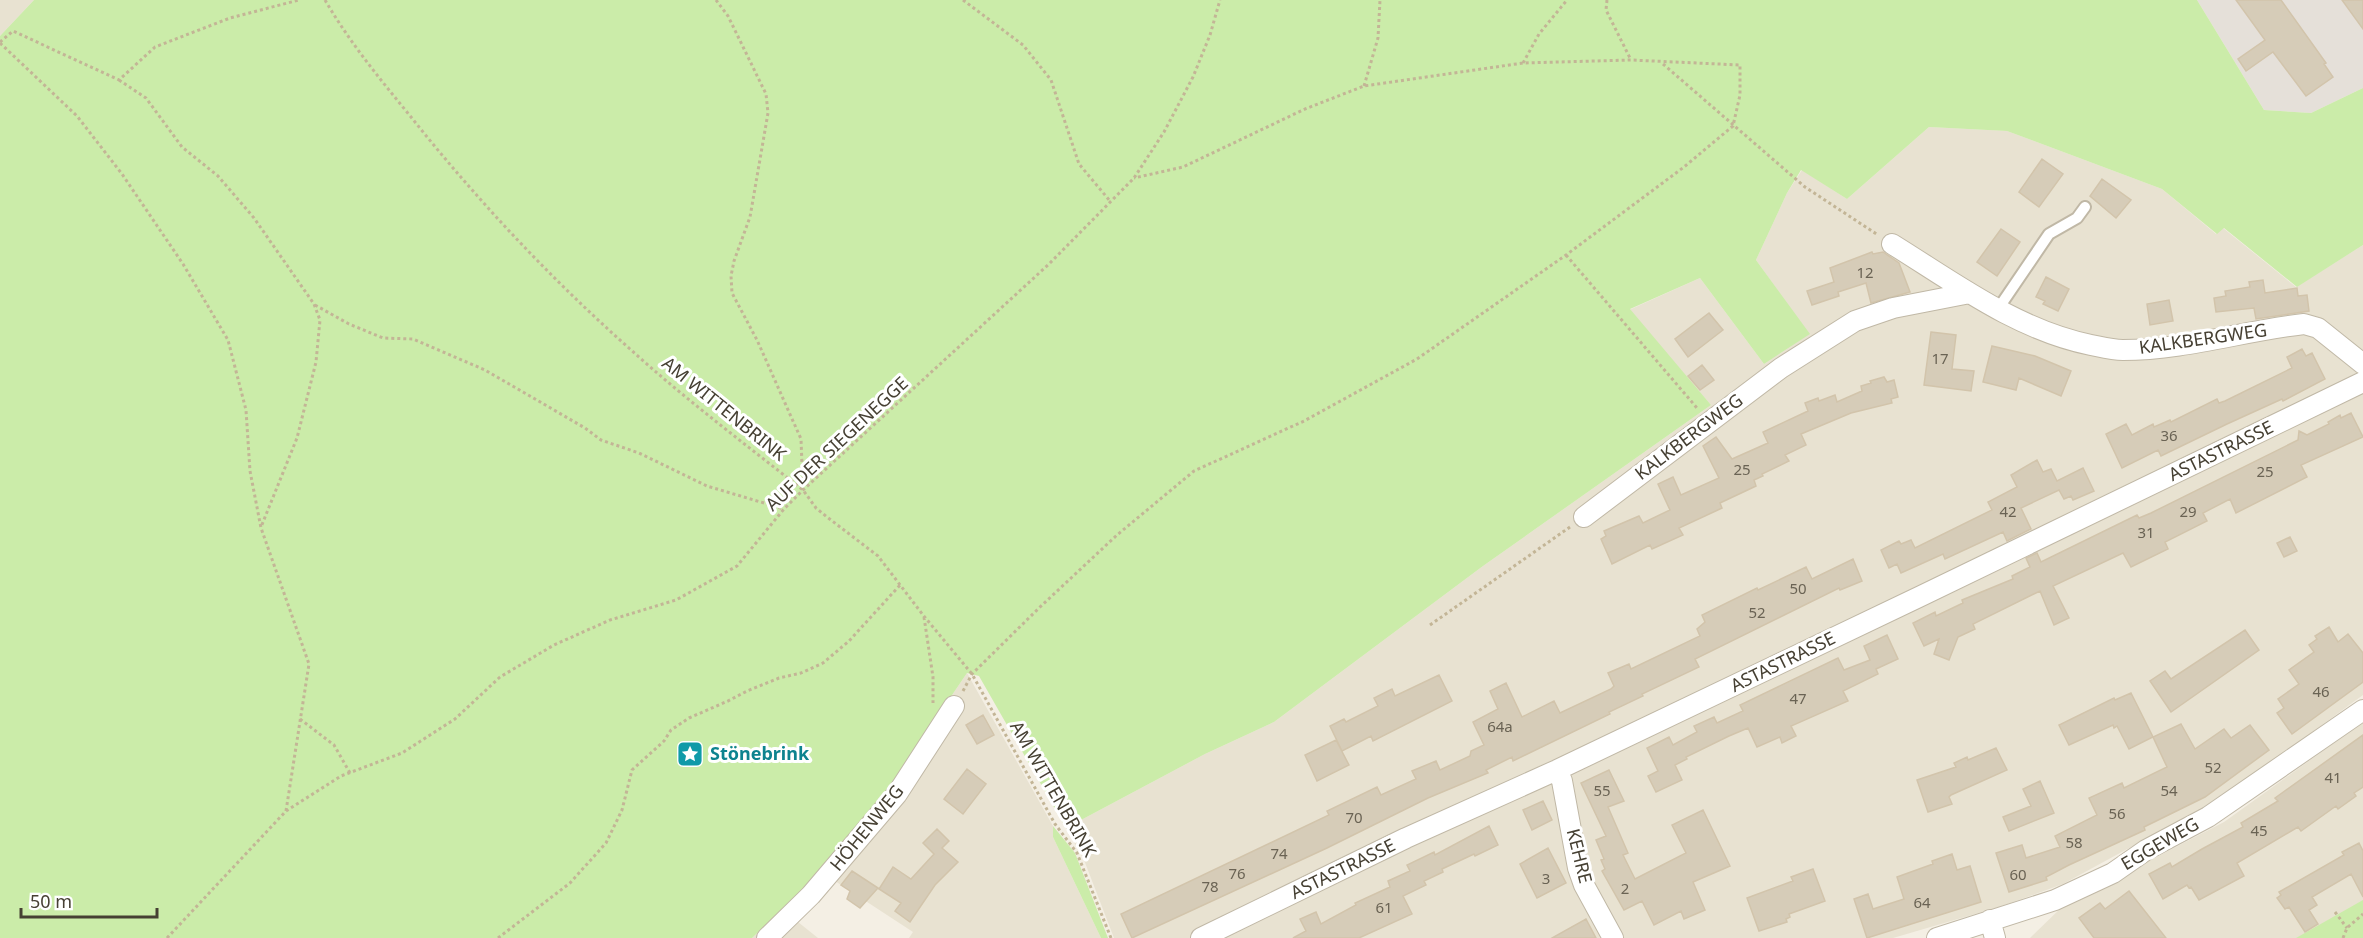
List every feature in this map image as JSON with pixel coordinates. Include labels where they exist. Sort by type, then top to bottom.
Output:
[{"type":"street","name":"KALKBERGWEG","points":[[1892,244],[1998,309],[2030,326],[2070,341],[2120,350],[2167,348],[2304,324],[2318,328],[2363,364]]},
{"type":"street","name":"KALKBERGWEG","points":[[1584,517],[1781,368],[1855,321],[1893,308],[1970,293]]},
{"type":"street","name":"ASTASTRASSE","points":[[1201,938],[1406,838],[1557,770],[2363,382]]},
{"type":"street","name":"HÖHENWEG","points":[[766,938],[811,896],[897,794],[954,706]]},
{"type":"street","name":"EGGEWEG","points":[[1937,938],[1993,929],[2113,873],[2146,850],[2208,817],[2363,710]]},
{"type":"street","name":"KEHRE","points":[[1557,770],[1562,781],[1578,867],[1584,885],[1613,938]]},
{"type":"lane","points":[[1998,309],[2049,234],[2077,218],[2085,207]]},
{"type":"path","points":[[119,80],[155,47],[230,18],[299,0]]},
{"type":"path","name":"AM WITTENBRINK","points":[[325,0],[346,36],[429,139],[477,197],[531,255],[630,350],[803,490],[816,508],[878,556],[972,674],[1055,824],[1077,852],[1111,938]]},
{"type":"path","points":[[716,0],[728,16],[766,94],[768,113],[750,217],[731,276],[732,293],[757,340],[801,439],[803,490]]},
{"type":"path","points":[[963,0],[1023,45],[1051,80],[1079,164],[1110,201]]},
{"type":"path","name":"AUF DER SIEGENEGGE","points":[[167,938],[286,811],[341,776],[402,753],[455,719],[500,676],[554,645],[610,620],[676,600],[736,566],[803,490],[1032,279],[1134,178],[1164,132],[1193,77],[1210,35],[1220,0]]},
{"type":"path","points":[[1364,86],[1378,39],[1380,0]]},
{"type":"path","points":[[1523,63],[1539,34],[1567,0]]},
{"type":"path","points":[[1607,0],[1606,10],[1631,60]]},
{"type":"path","points":[[261,528],[297,438],[316,362],[320,320],[314,304],[254,218],[218,176],[182,147],[146,98],[119,80],[13,31],[0,42],[77,116],[122,174],[183,264],[228,340],[246,410],[250,471],[261,528],[309,664],[286,811]]},
{"type":"path","points":[[972,674],[1117,535],[1194,471],[1304,421],[1417,359],[1566,255],[1684,167],[1733,126],[1740,95],[1740,65],[1631,60],[1523,63],[1364,86],[1305,109],[1183,167],[1134,178]]},
{"type":"path","points":[[1661,62],[1805,187],[1892,244]]},
{"type":"path","points":[[1566,255],[1709,422]]},
{"type":"path","points":[[314,304],[349,324],[383,338],[414,339],[485,370],[585,428],[601,440],[639,453],[707,486],[784,509]]},
{"type":"path","points":[[1430,625],[1584,517]]},
{"type":"path","points":[[498,938],[570,883],[606,843],[622,810],[632,770],[664,741],[671,730],[689,717],[747,691],[823,663],[849,641],[901,584]]},
{"type":"path","points":[[923,615],[933,677],[933,709]]},
{"type":"path","points":[[300,719],[334,745],[350,773]]},
{"type":"path","points":[[2336,912],[2347,928]]},
{"type":"path","points":[[2343,938],[2347,928],[2363,914]]},
{"type":"shaded area","points":[[0,0],[34,0],[0,36]]},
{"type":"shaded area","points":[[2197,0],[2363,0],[2363,88],[2311,113],[2264,110]]},
{"type":"shaded area","points":[[1929,127],[2007,131],[2162,189],[2216,234],[2223,228],[2296,287],[2363,245],[2363,695],[2278,757],[2199,810],[2063,884],[1999,907],[1893,938],[1114,938],[1084,860],[1066,828],[1205,754],[1274,722],[1483,566],[1711,405],[1629,310],[1700,278],[1764,364],[1809,334],[1756,260],[1787,193],[1802,170],[1847,199]]},
{"type":"shaded area","points":[[967,673],[1053,826],[1053,837],[1101,938],[909,938],[913,932],[835,881],[798,922],[818,938],[752,938],[801,890],[891,785]]},
{"type":"shaded area","points":[[2363,722],[2363,938],[2030,938],[2064,905],[2224,822]]},
{"type":"green space","points":[[34,0],[2197,0],[2264,110],[2311,113],[2363,88],[2363,245],[2297,287],[2224,228],[2217,234],[2162,189],[2007,131],[1929,127],[1847,199],[1801,170],[1787,193],[1756,260],[1810,334],[1764,364],[1700,278],[1630,309],[1711,405],[1483,566],[1274,722],[1205,754],[1066,828],[979,676],[967,673],[891,785],[801,891],[752,938],[0,938],[0,36]]},
{"type":"green space","points":[[1053,826],[1075,853],[1108,938],[1101,938],[1053,837]]},
{"type":"green space","points":[[2363,900],[2363,938],[2296,938]]},
{"type":"building","points":[[2236,0],[2281,0],[2326,63],[2324,64],[2333,77],[2306,96],[2273,52],[2246,71],[2238,59],[2265,40]]},
{"type":"building","points":[[2342,0],[2363,0],[2363,29]]},
{"type":"building","points":[[2042,159],[2063,174],[2039,207],[2019,192]]},
{"type":"building","points":[[2102,179],[2131,200],[2116,218],[2090,196]]},
{"type":"building","points":[[2001,229],[2020,242],[1997,276],[1977,262]]},
{"type":"building","points":[[1872,252],[1873,254],[1883,252],[1899,263],[1910,292],[1871,303],[1866,283],[1838,292],[1839,296],[1812,305],[1807,291],[1834,282],[1830,268]]},
{"type":"building","points":[[2046,277],[2069,289],[2058,311],[2043,304],[2045,301],[2036,297]]},
{"type":"building","points":[[2263,280],[2265,293],[2297,288],[2298,296],[2307,295],[2309,311],[2256,319],[2254,308],[2216,312],[2214,298],[2226,296],[2225,291],[2250,287],[2249,282]]},
{"type":"building","points":[[2169,300],[2173,321],[2150,325],[2147,304]]},
{"type":"building","points":[[1709,313],[1723,330],[1688,357],[1675,339]]},
{"type":"building","points":[[1931,332],[1956,335],[1952,369],[1974,371],[1971,391],[1924,385]]},
{"type":"building","points":[[1992,346],[2035,356],[2071,371],[2061,396],[2019,378],[2016,390],[1983,382]]},
{"type":"building","points":[[2302,349],[2306,356],[2312,353],[2325,379],[2283,401],[2282,399],[2161,456],[2158,450],[2122,468],[2106,434],[2126,424],[2132,435],[2153,424],[2154,427],[2170,420],[2171,422],[2217,399],[2219,403],[2225,401],[2292,368],[2287,357]]},
{"type":"building","points":[[1702,365],[1714,380],[1700,390],[1688,376]]},
{"type":"building","points":[[1884,377],[1887,382],[1894,380],[1898,397],[1891,399],[1892,403],[1851,413],[1801,434],[1806,445],[1785,455],[1789,461],[1754,480],[1756,486],[1720,503],[1722,508],[1679,528],[1683,535],[1652,549],[1650,545],[1612,564],[1601,539],[1606,536],[1604,531],[1639,516],[1643,523],[1670,510],[1658,484],[1673,477],[1681,495],[1719,478],[1703,446],[1716,437],[1732,459],[1768,443],[1763,432],[1808,411],[1805,403],[1835,395],[1837,402],[1862,391],[1861,386],[1871,383],[1870,381]]},
{"type":"building","points":[[2351,413],[2363,437],[2301,465],[2307,477],[2236,513],[2230,499],[2203,513],[2207,521],[2165,542],[2168,549],[2131,567],[2123,553],[2053,586],[2069,618],[2054,625],[2040,591],[1973,624],[1975,629],[1958,637],[1949,660],[1934,654],[1939,639],[1924,646],[1913,623],[1935,612],[1936,616],[1963,603],[1962,600],[2013,579],[2012,576],[2030,567],[2026,558],[2037,553],[2041,562],[2137,515],[2139,518],[2151,513],[2298,440],[2299,431],[2307,435],[2329,424],[2328,422],[2340,415],[2341,418]]},
{"type":"building","points":[[2037,460],[2043,472],[2051,469],[2057,481],[2083,468],[2094,491],[2073,500],[2071,496],[2064,499],[2059,490],[2021,508],[2031,529],[2007,541],[2003,532],[1945,559],[1943,554],[1901,573],[1897,564],[1889,568],[1881,550],[1899,541],[1901,544],[1911,540],[1915,548],[1992,510],[1988,502],[2017,487],[2011,475]]},
{"type":"building","points":[[2290,537],[2297,551],[2284,557],[2277,543]]},
{"type":"building","points":[[1853,559],[1862,581],[1840,590],[1839,588],[1695,659],[1699,667],[1642,694],[1643,696],[1609,712],[1610,714],[1513,761],[1512,757],[1486,770],[1488,773],[1428,798],[1327,848],[1132,938],[1121,914],[1329,815],[1327,811],[1377,787],[1381,795],[1416,779],[1412,771],[1436,761],[1440,770],[1470,756],[1471,751],[1484,745],[1473,722],[1498,709],[1490,691],[1506,683],[1522,717],[1554,701],[1560,713],[1611,689],[1614,686],[1608,673],[1629,664],[1631,669],[1700,636],[1697,629],[1705,622],[1702,615],[1806,567],[1812,579]]},
{"type":"building","points":[[2329,627],[2338,642],[2348,634],[2363,653],[2363,682],[2292,734],[2277,713],[2284,708],[2278,699],[2299,684],[2289,670],[2314,652],[2309,645],[2317,639],[2315,636]]},
{"type":"building","points":[[2245,630],[2259,650],[2171,712],[2150,681],[2165,671],[2171,679]]},
{"type":"building","points":[[1887,635],[1898,659],[1876,669],[1878,674],[1843,691],[1848,701],[1791,726],[1796,736],[1782,743],[1780,737],[1757,747],[1748,728],[1729,736],[1686,757],[1687,759],[1675,765],[1682,780],[1656,792],[1648,776],[1658,771],[1647,748],[1669,737],[1673,745],[1697,732],[1694,726],[1714,717],[1717,723],[1743,711],[1740,705],[1838,658],[1844,670],[1870,660],[1864,646]]},
{"type":"building","points":[[1439,675],[1452,701],[1373,741],[1371,736],[1342,751],[1330,726],[1344,719],[1346,722],[1378,706],[1374,698],[1392,689],[1395,696]]},
{"type":"building","points":[[2131,693],[2153,737],[2129,749],[2117,726],[2114,728],[2113,725],[2069,745],[2059,725],[2114,698],[2115,700]]},
{"type":"building","points":[[983,715],[994,735],[977,744],[966,725]]},
{"type":"building","points":[[2181,724],[2195,749],[2224,729],[2231,738],[2250,725],[2269,750],[2205,797],[2144,827],[2145,830],[2069,865],[2046,877],[2047,880],[2009,892],[1996,853],[2022,845],[2026,858],[2060,847],[2055,836],[2097,815],[2089,798],[2122,783],[2124,788],[2167,767],[2153,737]]},
{"type":"building","points":[[2363,735],[2363,787],[2354,793],[2356,796],[2338,809],[2336,806],[2301,831],[2298,827],[2237,863],[2244,876],[2199,900],[2191,887],[2187,885],[2163,899],[2149,874],[2170,863],[2172,867],[2243,827],[2241,823],[2278,801],[2275,798]]},
{"type":"building","points":[[1336,740],[1349,765],[1317,781],[1305,755]]},
{"type":"building","points":[[1996,748],[2007,770],[1951,795],[1949,797],[1952,804],[1928,812],[1917,780],[1956,767],[1954,763],[1967,757],[1968,760]]},
{"type":"building","points":[[967,769],[986,784],[963,814],[944,799]]},
{"type":"building","points":[[1609,770],[1624,801],[1608,807],[1628,853],[1623,855],[1635,879],[1686,853],[1672,825],[1703,810],[1730,866],[1693,882],[1705,910],[1684,919],[1681,911],[1654,925],[1642,901],[1624,910],[1602,871],[1605,869],[1601,860],[1604,859],[1596,840],[1606,836],[1581,783]]},
{"type":"building","points":[[2040,781],[2054,813],[2009,831],[2003,817],[2031,806],[2023,789]]},
{"type":"building","points":[[1543,801],[1552,820],[1532,830],[1523,810]]},
{"type":"building","points":[[1489,826],[1498,845],[1442,869],[1443,872],[1424,881],[1426,885],[1403,896],[1412,914],[1359,938],[1293,938],[1306,931],[1300,919],[1316,912],[1321,924],[1356,905],[1355,903],[1390,887],[1388,881],[1410,871],[1407,865],[1434,852],[1435,855]]},
{"type":"building","points":[[937,829],[949,841],[942,848],[958,862],[935,885],[910,922],[895,911],[901,903],[879,889],[893,867],[911,879],[934,854],[923,843]]},
{"type":"building","points":[[2359,843],[2363,851],[2363,897],[2351,874],[2312,897],[2317,905],[2309,910],[2318,924],[2305,932],[2289,907],[2285,909],[2277,898],[2281,895],[2279,892],[2344,855],[2342,852]]},
{"type":"building","points":[[1548,848],[1566,883],[1537,898],[1520,864]]},
{"type":"building","points":[[1952,854],[1957,870],[1970,866],[1981,902],[1867,938],[1854,899],[1868,894],[1873,909],[1904,899],[1897,877],[1933,864],[1932,861]]},
{"type":"building","points":[[1813,869],[1825,901],[1789,914],[1787,922],[1759,931],[1747,898],[1793,881],[1791,877]]},
{"type":"building","points":[[852,871],[878,888],[860,908],[847,899],[850,891],[841,885]]},
{"type":"building","points":[[2129,891],[2166,938],[2094,938],[2079,918],[2100,903],[2105,909]]},
{"type":"building","points":[[1586,919],[1596,938],[1552,938]]},
{"type":"place","name":"Stönebrink","points":[[690,754]]}]
